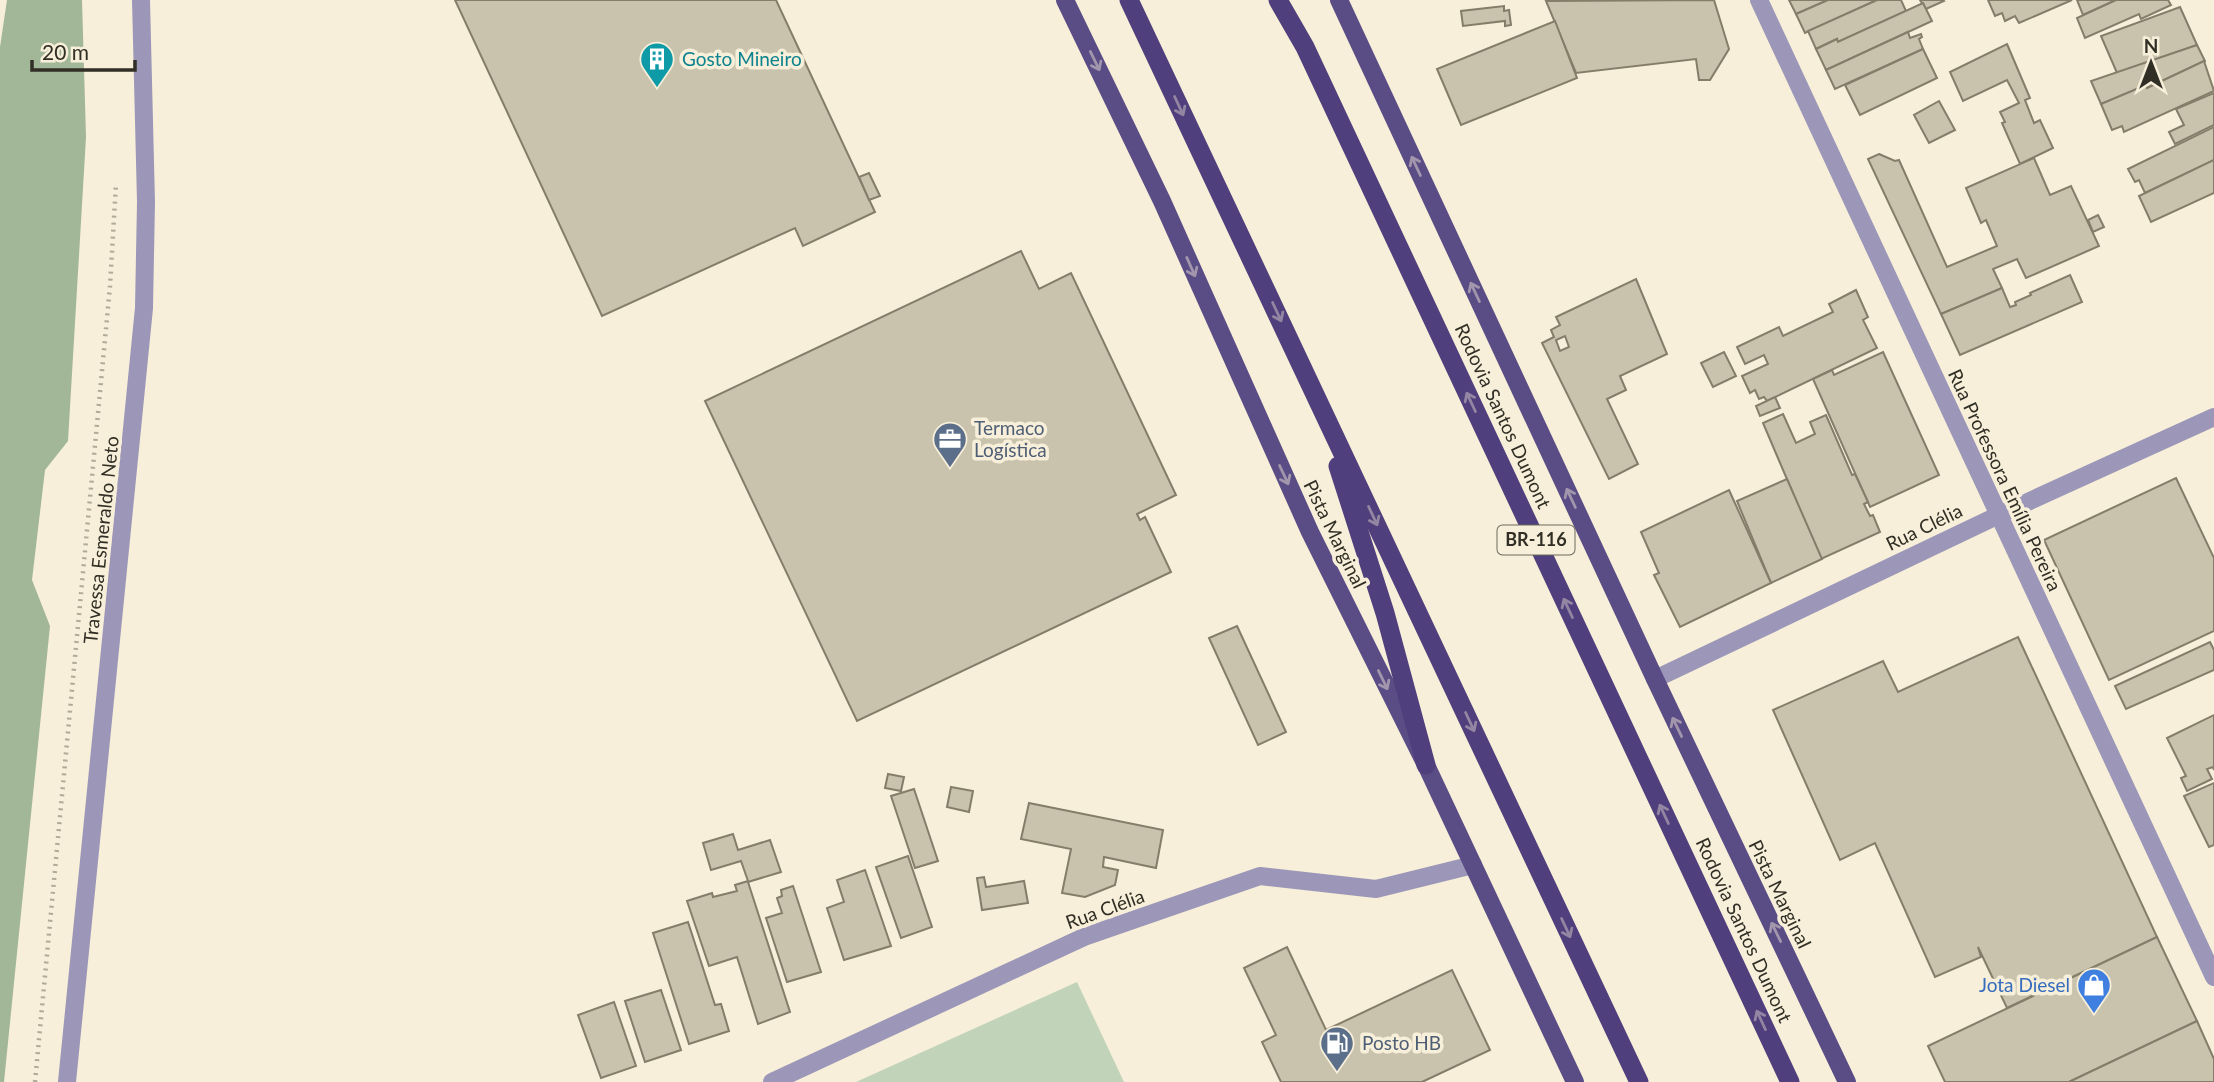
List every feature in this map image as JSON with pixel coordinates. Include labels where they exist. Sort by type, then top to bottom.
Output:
[{"type":"highway","points":[[1129,0],[1639,1082]]},
{"type":"highway","name":"Rodovia Santos Dumont","points":[[1278,0],[1305,47],[1790,1082]]},
{"type":"highway","points":[[1292,0],[1305,47]]},
{"type":"highway","points":[[1313,388],[1385,612],[1426,765]]},
{"type":"main road","name":"Pista Marginal","points":[[1065,0],[1162,201],[1310,532],[1426,765],[1575,1082]]},
{"type":"main road","name":"Pista Marginal","points":[[1339,0],[1655,679],[1847,1082]]},
{"type":"street","name":"Travessa Esmeraldo Neto","points":[[67,1082],[144,308],[146,176],[141,0]]},
{"type":"street","name":"Rua Professora Emília Pereira","points":[[1759,0],[2214,977]]},
{"type":"street","name":"Rua Clélia","points":[[1655,679],[1999,515],[2214,417]]},
{"type":"street","name":"Rua Clélia","points":[[772,1082],[1084,937],[1259,876],[1376,889],[1473,865]]},
{"type":"path","points":[[35,1082],[110,286],[116,183]]},
{"type":"green space","points":[[7,0],[82,0],[86,137],[68,441],[45,470],[32,580],[50,626],[4,1082],[0,1082],[0,47]]},
{"type":"green space","points":[[1077,982],[1124,1082],[856,1082]]},
{"type":"building","name":"Gosto Mineiro","points":[[455,0],[776,0],[875,212],[803,246],[795,228],[602,316]]},
{"type":"building","points":[[1714,0],[1729,49],[1710,80],[1699,80],[1696,59],[1576,73],[1546,1]]},
{"type":"building","points":[[1789,0],[1828,0],[1796,14]]},
{"type":"building","points":[[1828,0],[1877,0],[1805,33],[1796,14]]},
{"type":"building","points":[[1877,0],[1901,0],[1906,11],[1838,42],[1837,39],[1816,49],[1808,31]]},
{"type":"building","points":[[1920,0],[1943,0],[1944,1],[1926,9]]},
{"type":"building","points":[[1988,0],[2072,0],[2019,23],[2015,16],[2005,21],[2002,13],[1995,16]]},
{"type":"building","points":[[2077,0],[2116,0],[2083,15]]},
{"type":"building","points":[[2116,0],[2168,0],[2171,5],[2141,19],[2139,14],[2085,38],[2077,18]]},
{"type":"building","points":[[1923,3],[1932,21],[1826,70],[1816,49],[1837,39],[1838,42]]},
{"type":"building","points":[[1504,6],[1504,11],[1509,10],[1511,25],[1505,26],[1505,21],[1463,26],[1461,11]]},
{"type":"building","points":[[2180,7],[2197,45],[2117,73],[2101,36]]},
{"type":"building","points":[[1555,21],[1577,78],[1461,125],[1437,69]]},
{"type":"building","points":[[1908,32],[1910,38],[1921,34],[1919,39],[1923,49],[1835,89],[1826,70]]},
{"type":"building","points":[[2007,44],[2030,98],[2025,100],[2034,123],[2040,120],[2053,148],[2020,164],[2000,112],[2019,103],[2007,80],[1963,101],[1950,72]]},
{"type":"building","points":[[2197,45],[2205,61],[2147,88],[2146,85],[2101,104],[2091,81]]},
{"type":"building","points":[[1923,49],[1937,78],[1860,115],[1845,85]]},
{"type":"building","points":[[2204,61],[2214,91],[2124,132],[2122,126],[2112,130],[2101,104],[2146,85],[2147,88]]},
{"type":"building","points":[[2214,93],[2214,125],[2175,144],[2169,132],[2184,125],[2176,109]]},
{"type":"building","points":[[1939,101],[1955,130],[1929,143],[1914,115]]},
{"type":"building","points":[[2214,127],[2214,160],[2145,193],[2139,180],[2135,182],[2128,169]]},
{"type":"building","points":[[1879,154],[1895,161],[1899,160],[1947,267],[1997,246],[1986,220],[1981,223],[1966,188],[2034,158],[2050,195],[2071,186],[2099,246],[2026,278],[2017,259],[1993,269],[2002,288],[1941,314],[1868,159]]},
{"type":"building","points":[[2214,160],[2214,193],[2151,222],[2139,196]]},
{"type":"building","points":[[869,173],[880,196],[869,200],[859,177]]},
{"type":"building","points":[[2098,215],[2104,227],[2093,232],[2088,220]]},
{"type":"building","name":"Termaco Logística","points":[[1021,251],[1039,289],[1071,273],[1176,495],[1137,514],[1140,520],[1145,517],[1171,572],[857,721],[705,401]]},
{"type":"building","points":[[2070,275],[2082,302],[1960,355],[1941,314],[2002,288],[2010,307],[2031,295],[2030,293]]},
{"type":"building","points":[[1636,279],[1667,354],[1620,376],[1626,390],[1607,399],[1638,464],[1609,479],[1542,343],[1554,337],[1551,330],[1560,325],[1556,317]],"holes":[[[1565,336],[1569,347],[1560,351],[1556,340]]]},
{"type":"building","points":[[1856,290],[1868,317],[1863,320],[1877,348],[1767,401],[1764,397],[1759,399],[1755,390],[1750,393],[1742,376],[1768,364],[1764,355],[1745,364],[1737,347],[1779,327],[1783,336],[1833,312],[1829,304]]},
{"type":"building","points":[[1724,352],[1736,376],[1713,387],[1701,363]]},
{"type":"building","points":[[1883,352],[1939,475],[1870,507],[1813,379],[1832,370],[1834,375]]},
{"type":"building","points":[[1775,397],[1780,408],[1760,416],[1756,406]]},
{"type":"building","points":[[1783,414],[1796,443],[1815,434],[1810,422],[1826,415],[1852,475],[1855,474],[1868,502],[1864,504],[1870,516],[1873,515],[1880,532],[1821,559],[1763,423]]},
{"type":"building","points":[[2176,478],[2214,558],[2214,631],[2109,680],[2044,540]]},
{"type":"building","points":[[1787,479],[1822,559],[1771,583],[1737,501]]},
{"type":"building","points":[[1729,490],[1771,583],[1680,627],[1654,575],[1659,573],[1641,532]]},
{"type":"building","points":[[1237,626],[1286,732],[1258,745],[1209,638]]},
{"type":"building","points":[[2018,637],[2157,937],[2007,1008],[1978,947],[1981,957],[1935,977],[1875,843],[1840,860],[1773,710],[1883,661],[1898,692]]},
{"type":"building","points":[[2210,642],[2214,650],[2214,670],[2126,709],[2115,686]]},
{"type":"building","points":[[2214,715],[2214,770],[2213,767],[2207,769],[2212,779],[2187,791],[2181,778],[2186,776],[2167,738]]},
{"type":"building","points":[[888,774],[904,777],[901,791],[885,788]]},
{"type":"building","points":[[2214,783],[2214,845],[2209,847],[2184,796]]},
{"type":"building","points":[[951,787],[973,791],[969,812],[947,807]]},
{"type":"building","points":[[914,789],[938,861],[915,868],[891,796]]},
{"type":"building","points":[[1029,803],[1163,830],[1156,868],[1104,857],[1103,867],[1118,870],[1115,885],[1085,897],[1062,893],[1071,849],[1021,839]]},
{"type":"building","points":[[733,834],[738,850],[770,840],[781,872],[748,882],[790,1012],[758,1024],[737,957],[709,966],[687,901],[712,893],[713,897],[737,891],[735,885],[748,881],[741,861],[711,870],[703,843]]},
{"type":"building","points":[[908,856],[932,927],[901,938],[876,867]]},
{"type":"building","points":[[865,870],[891,946],[844,960],[827,908],[844,902],[837,880]]},
{"type":"building","points":[[984,877],[986,887],[1024,881],[1028,903],[982,910],[977,878]]},
{"type":"building","points":[[793,886],[821,972],[787,982],[766,918],[782,913],[777,898],[782,896],[781,890]]},
{"type":"building","points":[[688,922],[715,1005],[721,1004],[729,1031],[689,1044],[653,933]]},
{"type":"building","name":"Jota Diesel","points":[[2157,937],[2197,1021],[2069,1082],[1945,1082],[1928,1046]]},
{"type":"building","points":[[1287,947],[1326,1030],[1452,970],[1490,1050],[1422,1082],[1281,1082],[1262,1042],[1276,1035],[1244,968]]},
{"type":"building","points":[[661,990],[681,1050],[645,1062],[625,1001]]},
{"type":"building","points":[[614,1002],[636,1066],[601,1078],[578,1015]]},
{"type":"building","points":[[2197,1021],[2214,1059],[2214,1082],[2069,1082]]},
{"type":"place","name":"Gosto Mineiro","points":[[657,89]]},
{"type":"place","name":"Termaco Logística","points":[[950,469]]},
{"type":"place","name":"Jota Diesel","points":[[2094,1015]]},
{"type":"place","name":"Posto HB","points":[[1337,1073]]}]
